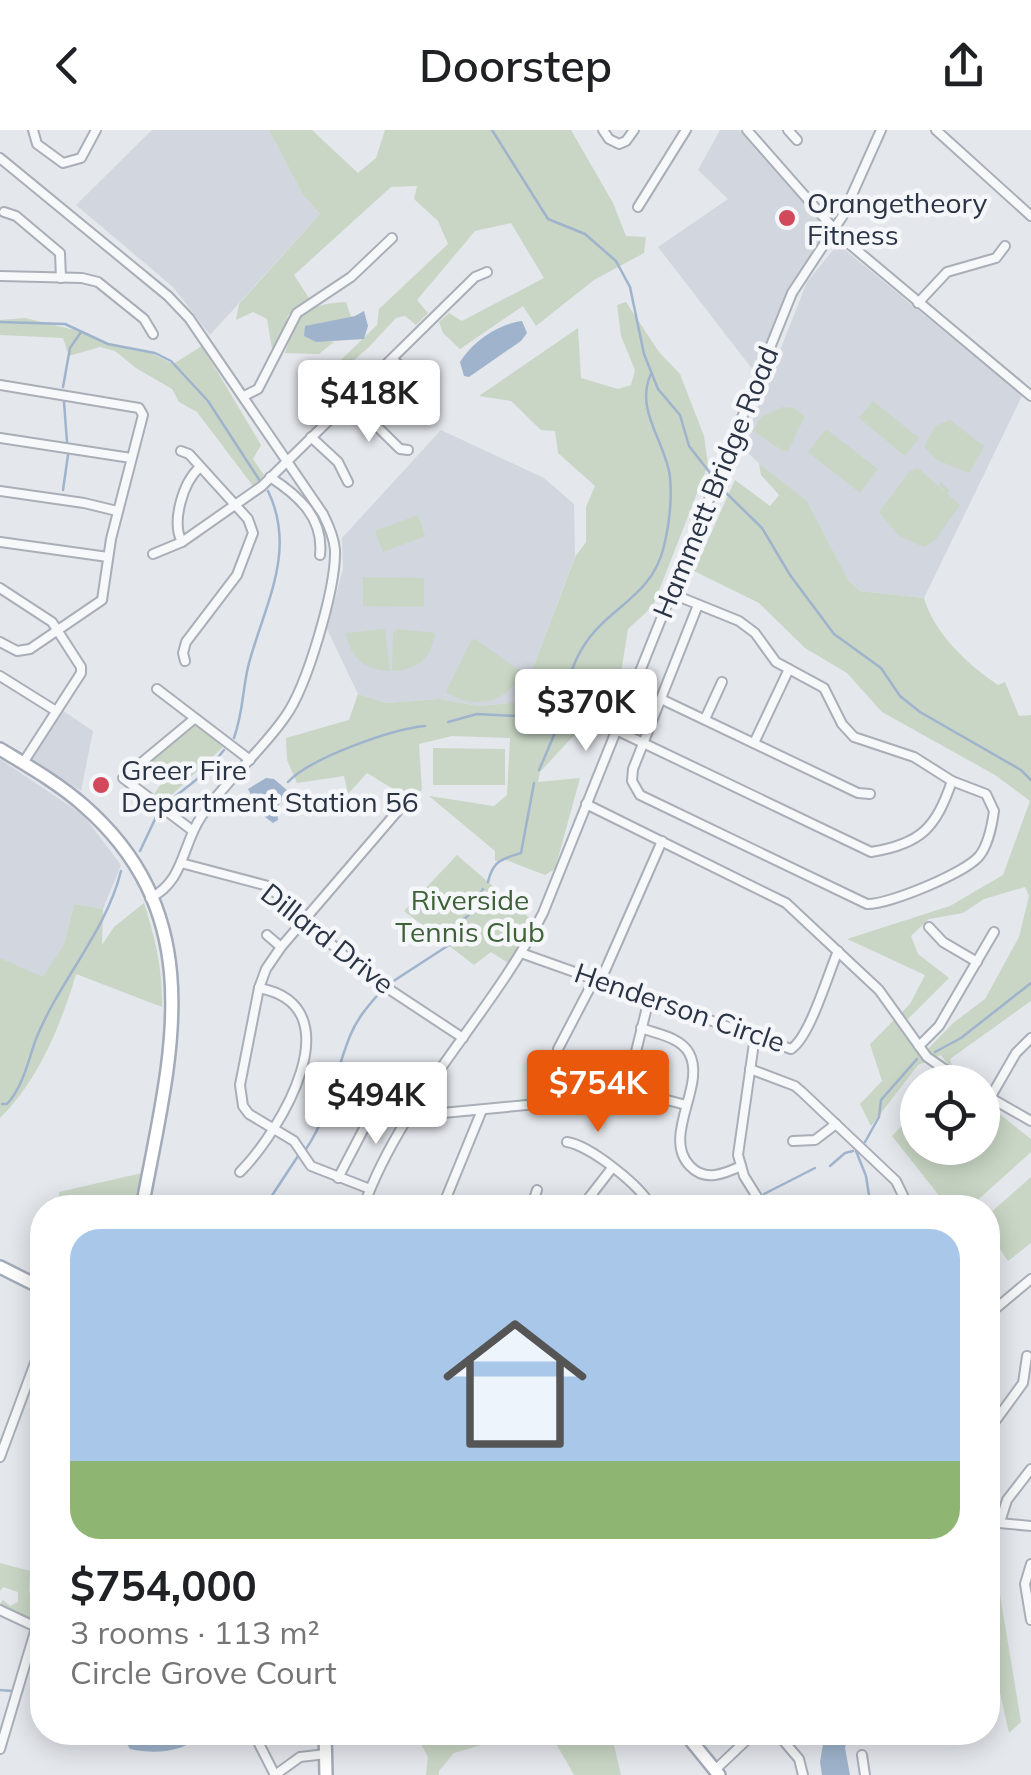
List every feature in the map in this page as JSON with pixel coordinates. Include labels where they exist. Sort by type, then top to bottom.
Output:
[{"type":"main road","points":[[0,748],[94,815],[130,858],[150,898],[172,964],[170,1055],[144,1195]]},
{"type":"main road","points":[[0,1267],[30,1282]]},
{"type":"main road","points":[[326,1745],[326,1775]]},
{"type":"main road","points":[[695,1745],[717,1772]]},
{"type":"street","points":[[34,130],[38,144],[63,163],[82,158],[96,130]]},
{"type":"street","points":[[603,130],[617,144],[626,141],[634,130]]},
{"type":"street","points":[[638,206],[686,130]]},
{"type":"street","points":[[748,130],[834,230],[1031,396]]},
{"type":"street","points":[[788,130],[797,140]]},
{"type":"street","name":"Hammett Bridge Road","points":[[368,1195],[386,1153],[521,953],[549,900],[792,292],[834,230],[881,130]]},
{"type":"street","points":[[936,130],[1031,216]]},
{"type":"street","points":[[0,158],[174,302],[244,396],[328,524],[334,543],[335,560],[302,689],[284,720],[209,806],[193,831],[172,883],[150,898]]},
{"type":"street","points":[[4,212],[16,216],[55,248],[62,257],[61,278]]},
{"type":"street","points":[[244,396],[258,389],[297,313],[352,277],[392,238]]},
{"type":"street","points":[[918,303],[946,272],[996,258],[1005,246]]},
{"type":"street","points":[[153,554],[182,542],[270,477],[476,277],[487,272]]},
{"type":"street","points":[[0,276],[98,282],[149,323],[153,334]]},
{"type":"street","points":[[393,359],[419,386],[429,390]]},
{"type":"street","points":[[0,386],[139,408],[143,415],[118,511],[102,600],[24,652],[0,642]]},
{"type":"street","points":[[350,400],[400,449],[408,450]]},
{"type":"street","points":[[311,437],[338,462],[348,482]]},
{"type":"street","points":[[0,438],[132,458]]},
{"type":"street","points":[[181,450],[248,520],[252,538],[237,574],[186,642],[182,653],[185,661]]},
{"type":"street","points":[[182,542],[176,527],[189,479],[200,467]]},
{"type":"street","points":[[270,477],[306,506],[318,526],[320,555]]},
{"type":"street","points":[[0,490],[118,511]]},
{"type":"street","points":[[0,542],[108,557]]},
{"type":"street","points":[[0,588],[52,622],[81,666],[81,673],[23,763]]},
{"type":"street","points":[[670,592],[698,604],[747,626],[774,660],[824,688],[842,724],[854,737],[914,757],[952,781],[983,792],[994,805],[987,842],[979,857],[966,868],[883,902],[866,904],[640,795],[632,773],[698,604]]},
{"type":"street","points":[[754,743],[790,669]]},
{"type":"street","points":[[0,676],[56,711]]},
{"type":"street","points":[[705,719],[722,682]]},
{"type":"street","points":[[156,689],[250,760]]},
{"type":"street","points":[[660,699],[858,793],[870,794]]},
{"type":"street","points":[[193,831],[123,778],[194,719]]},
{"type":"street","points":[[616,730],[870,852],[930,827],[942,812],[952,781]]},
{"type":"street","points":[[586,804],[774,895],[879,990],[937,1065]]},
{"type":"street","points":[[370,1190],[311,1166],[294,1141],[249,1114],[240,1085],[266,970],[281,947],[402,806]]},
{"type":"street","points":[[560,1103],[558,1049],[597,981],[662,841]]},
{"type":"street","name":"Dillard Drive","points":[[181,863],[264,884],[360,970],[464,1038]]},
{"type":"street","points":[[929,927],[943,942],[976,962]]},
{"type":"street","points":[[919,1046],[939,1026],[994,932]]},
{"type":"street","points":[[267,935],[281,947]]},
{"type":"street","name":"Henderson Circle","points":[[521,953],[788,1049],[797,1046],[838,951]]},
{"type":"street","points":[[240,1172],[276,1129],[295,1086],[307,1028],[287,997],[259,988]]},
{"type":"street","points":[[410,1116],[624,1095],[650,998]]},
{"type":"street","points":[[641,1028],[675,1040],[688,1052],[692,1067],[680,1144],[688,1164],[700,1174],[715,1176],[741,1166]]},
{"type":"street","points":[[754,1036],[738,1148],[741,1166],[757,1195]]},
{"type":"street","points":[[1000,1076],[1031,1038]]},
{"type":"street","points":[[750,1069],[795,1086],[896,1181],[903,1195]]},
{"type":"street","points":[[656,1092],[662,1098],[686,1105]]},
{"type":"street","points":[[1000,1104],[1031,1121]]},
{"type":"street","points":[[338,1178],[372,1113],[372,1105]]},
{"type":"street","points":[[447,1195],[482,1110]]},
{"type":"street","points":[[793,1141],[815,1140],[836,1124]]},
{"type":"street","points":[[567,1142],[579,1144],[645,1195]]},
{"type":"street","points":[[591,1195],[612,1168]]},
{"type":"street","points":[[535,1195],[537,1190]]},
{"type":"street","points":[[1000,1305],[1031,1279]]},
{"type":"street","points":[[1000,1415],[1023,1384],[1027,1356]]},
{"type":"street","points":[[0,1457],[30,1376]]},
{"type":"street","points":[[1031,1468],[1007,1500],[1000,1522],[1031,1526]]},
{"type":"street","points":[[1031,1564],[1026,1584],[1031,1620]]},
{"type":"street","points":[[0,1610],[30,1625]]},
{"type":"street","points":[[0,1750],[4,1724],[30,1648]]},
{"type":"street","points":[[260,1745],[275,1775],[300,1758],[326,1754]]},
{"type":"street","points":[[717,1772],[743,1745]]},
{"type":"street","points":[[787,1745],[799,1759],[803,1775]]},
{"type":"street","points":[[862,1754],[865,1775]]},
{"type":"shaded area","points":[[152,130],[269,130],[303,195],[320,214],[210,335],[173,287],[76,205]]},
{"type":"shaded area","points":[[720,130],[739,130],[828,231],[797,275],[753,370],[658,247],[728,199],[698,170]]},
{"type":"shaded area","points":[[838,244],[1022,396],[924,598],[860,591],[847,579],[807,501],[742,447],[807,282]]},
{"type":"shaded area","points":[[441,430],[544,478],[574,504],[575,556],[520,702],[479,706],[439,699],[387,703],[358,694],[327,629],[343,569],[342,538]]},
{"type":"shaded area","points":[[62,710],[93,731],[81,791],[33,759]]},
{"type":"shaded area","points":[[0,759],[83,815],[121,865],[103,909],[74,904],[64,944],[43,978],[0,958]]},
{"type":"green space","points":[[269,130],[312,130],[358,173],[376,158],[385,130],[571,130],[613,203],[626,236],[646,237],[644,253],[594,280],[536,326],[523,306],[460,349],[443,333],[439,322],[449,313],[462,321],[544,278],[511,223],[475,231],[417,300],[428,313],[416,325],[405,316],[396,318],[318,391],[317,383],[377,325],[379,309],[448,244],[438,221],[414,199],[417,186],[391,187],[294,275],[309,298],[288,315],[278,354],[272,349],[267,319],[253,312],[236,320],[239,304],[320,214],[303,195]]},
{"type":"green space","points":[[346,302],[351,317],[309,326],[307,337],[334,342],[319,354],[285,353],[305,314],[321,305]]},
{"type":"green space","points":[[626,302],[659,352],[680,374],[704,436],[708,465],[653,606],[628,629],[618,691],[604,691],[582,710],[577,732],[540,772],[538,782],[580,778],[555,869],[545,875],[506,860],[495,861],[495,851],[429,796],[494,806],[507,795],[510,738],[452,736],[419,744],[422,790],[408,798],[367,773],[348,794],[344,776],[297,783],[287,760],[286,738],[349,720],[358,694],[387,703],[439,699],[479,706],[520,702],[575,557],[586,542],[586,507],[595,486],[558,453],[555,431],[541,430],[511,401],[479,396],[578,328],[581,378],[618,389],[631,385],[635,370],[621,336],[617,305]]},
{"type":"green space","points":[[25,318],[79,331],[107,344],[151,353],[173,364],[202,346],[261,445],[253,459],[264,475],[253,486],[197,412],[179,402],[172,389],[115,351],[100,347],[69,356],[63,338],[0,335],[0,320]]},
{"type":"green space","points":[[873,401],[919,438],[905,456],[859,418]]},
{"type":"green space","points":[[783,407],[794,408],[805,416],[788,451],[753,431],[761,417]]},
{"type":"green space","points":[[950,420],[984,446],[969,473],[937,460],[924,447],[935,426]]},
{"type":"green space","points":[[826,429],[878,469],[860,493],[808,452]]},
{"type":"green space","points":[[759,464],[807,501],[848,580],[860,591],[924,598],[936,624],[954,647],[998,685],[1005,682],[1019,716],[1031,715],[1031,1001],[950,1059],[952,1065],[941,1055],[918,1065],[900,1065],[900,1088],[871,1126],[860,1104],[882,1081],[870,1044],[910,1004],[925,975],[847,939],[950,906],[1003,875],[1030,801],[995,775],[882,712],[847,673],[805,648],[759,603],[694,571],[735,480],[770,506],[779,495],[761,475]],"holes":[[[1025,887],[1029,896],[1019,937],[985,999],[953,1023],[927,1050],[906,1021],[949,978],[918,954],[911,936],[929,919],[963,913],[984,899]]]},
{"type":"green space","points":[[918,468],[946,493],[941,482],[950,491],[947,494],[960,505],[935,540],[924,547],[899,536],[879,512],[910,471]]},
{"type":"green space","points":[[418,515],[425,536],[383,552],[375,531]]},
{"type":"green space","points":[[363,577],[424,578],[424,607],[363,606]]},
{"type":"green space","points":[[385,629],[390,671],[360,661],[346,633]]},
{"type":"green space","points":[[397,629],[435,633],[422,661],[392,671],[393,633]]},
{"type":"green space","points":[[475,639],[522,672],[508,691],[489,701],[468,701],[446,692]]},
{"type":"green space","points":[[195,725],[223,747],[163,803],[153,796],[169,772],[163,766],[156,766],[137,783],[127,777]]},
{"type":"green space","points":[[433,748],[505,749],[505,785],[433,785]]},
{"type":"green space","name":"Riverside Tennis Club","points":[[457,855],[534,922],[511,965],[491,952],[474,965],[404,911]]},
{"type":"green space","points":[[144,903],[158,954],[162,1007],[76,974],[47,1051],[26,1087],[0,1118],[0,958],[43,977],[64,944],[74,904],[103,909],[102,945],[114,927]]},
{"type":"green space","points":[[1000,1114],[1031,1139],[1031,1152],[983,1195],[939,1195],[915,1165],[1000,1165]]},
{"type":"green space","points":[[900,1128],[900,1146],[892,1136]]},
{"type":"green space","points":[[142,1173],[137,1195],[59,1192]]},
{"type":"green space","points":[[1031,1177],[1031,1243],[1008,1261],[1000,1249],[1000,1204]]},
{"type":"green space","points":[[0,1563],[30,1571],[30,1619],[0,1604],[3,1600],[10,1606],[18,1602],[18,1592],[3,1587],[0,1591]]},
{"type":"green space","points":[[1000,1595],[1021,1722],[1009,1733],[1000,1692]]},
{"type":"green space","points":[[422,1745],[481,1745],[454,1753],[439,1775],[426,1775],[428,1757]]},
{"type":"green space","points":[[557,1745],[614,1745],[621,1775],[574,1775]]},
{"type":"water","points":[[364,311],[368,326],[364,339],[316,342],[304,336],[305,326]]},
{"type":"water","points":[[522,321],[527,333],[521,341],[469,377],[464,376],[460,362],[471,348],[495,330]]},
{"type":"water","points":[[266,778],[274,779],[288,791],[277,808],[278,820],[273,823],[261,814],[248,789]]},
{"type":"water","points":[[128,1745],[185,1745],[150,1752],[130,1749]]},
{"type":"water","points":[[823,1745],[846,1745],[850,1775],[822,1775]]},
{"type":"waterway","points":[[492,130],[548,219],[585,234],[616,261],[630,287],[644,354],[658,389],[680,415],[689,446],[714,478]]},
{"type":"waterway","points":[[0,322],[65,324],[108,344],[155,353],[171,361],[208,401],[260,481]]},
{"type":"waterway","points":[[63,387],[70,348],[81,332]]},
{"type":"waterway","points":[[539,770],[557,727],[578,656],[593,633],[650,578],[664,546],[670,512],[670,477],[648,413],[651,374]]},
{"type":"waterway","points":[[64,402],[67,442]]},
{"type":"waterway","points":[[63,490],[68,455]]},
{"type":"waterway","points":[[718,485],[762,528],[790,575],[834,634],[881,668],[900,696],[920,712],[1021,770],[1031,780]]},
{"type":"waterway","points":[[234,738],[249,663],[279,556],[280,535],[268,491]]},
{"type":"waterway","points":[[535,714],[567,677]]},
{"type":"waterway","points":[[448,722],[477,714],[516,716]]},
{"type":"waterway","points":[[288,782],[352,746],[425,726]]},
{"type":"waterway","points":[[167,803],[206,772],[224,750]]},
{"type":"waterway","points":[[488,882],[499,862],[521,853],[534,783]]},
{"type":"waterway","points":[[140,851],[157,815]]},
{"type":"waterway","points":[[2,1104],[7,1104],[17,1090],[36,1039],[105,915],[121,871]]},
{"type":"waterway","points":[[392,982],[452,943],[458,923],[468,916],[483,889]]},
{"type":"waterway","points":[[935,1052],[961,1038],[1031,983]]},
{"type":"waterway","points":[[306,1149],[326,1108],[353,1029],[382,990]]},
{"type":"waterway","points":[[865,1142],[879,1117],[881,1100],[917,1059]]},
{"type":"waterway","points":[[830,1166],[853,1151]]},
{"type":"waterway","points":[[856,1151],[869,1195]]},
{"type":"waterway","points":[[272,1195],[298,1156]]},
{"type":"waterway","points":[[764,1194],[815,1168]]},
{"type":"waterway","points":[[0,1690],[12,1691]]},
{"type":"place","name":"Orangetheory Fitness","points":[[787,218]]},
{"type":"place","name":"Greer Fire Department Station 56","points":[[101,785]]}]
